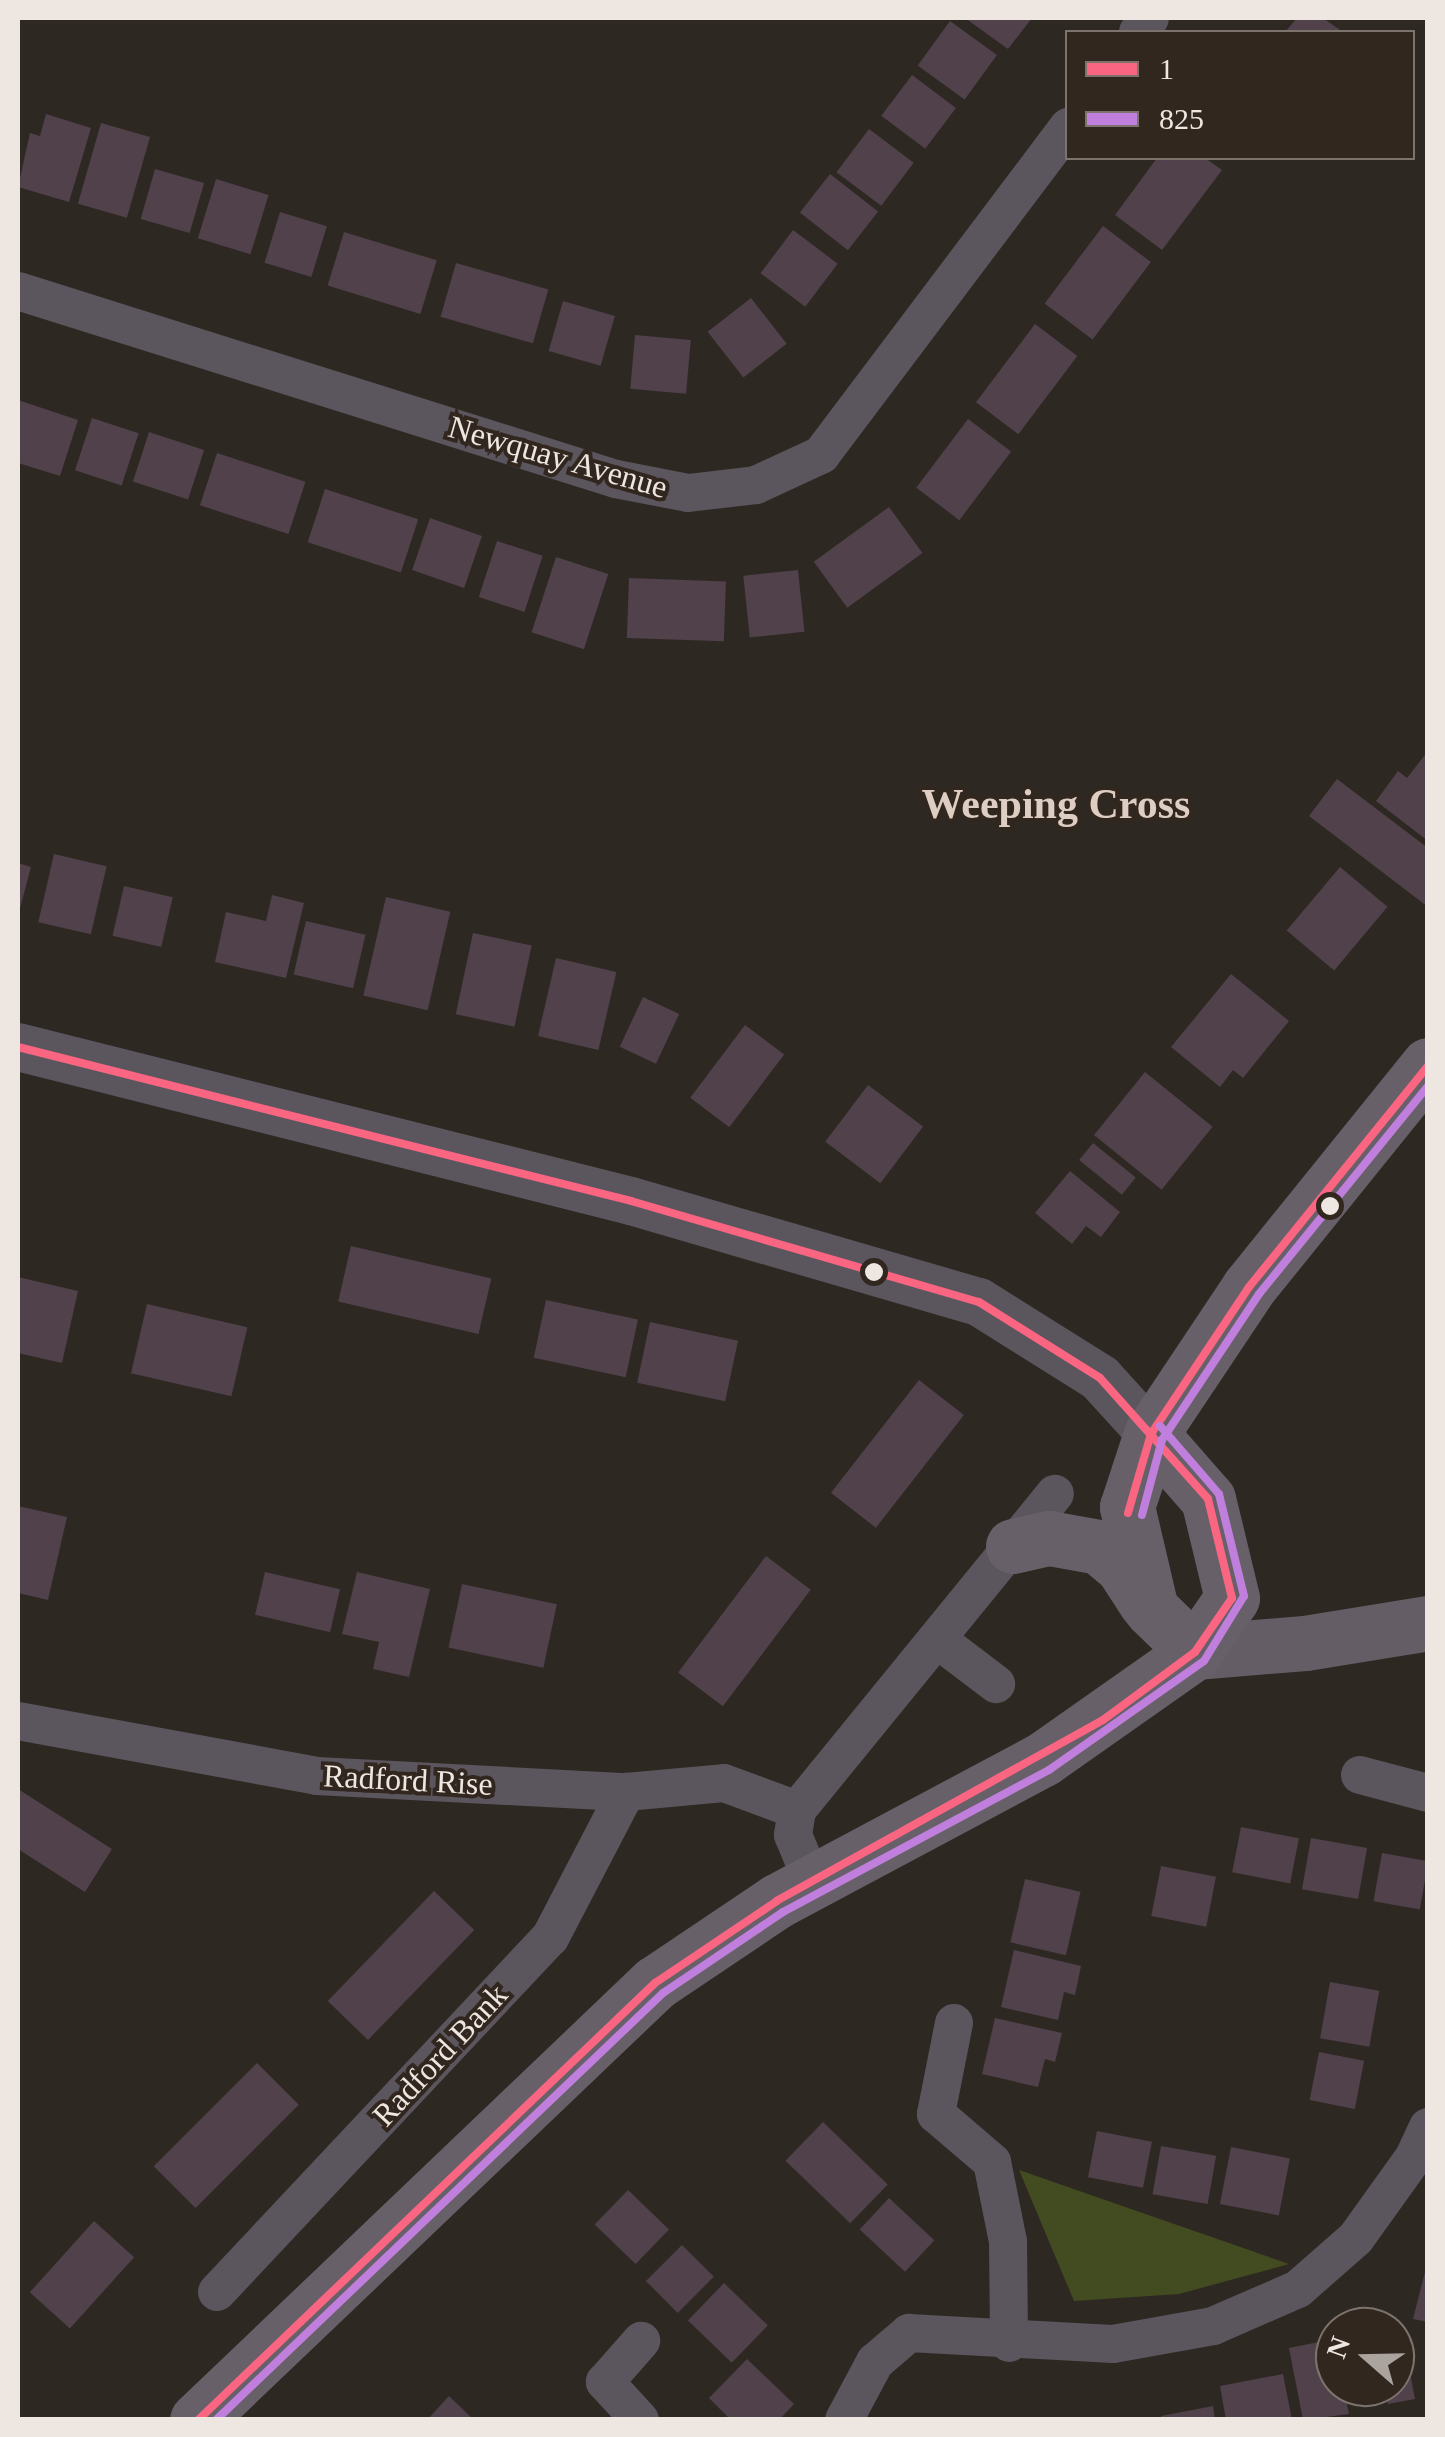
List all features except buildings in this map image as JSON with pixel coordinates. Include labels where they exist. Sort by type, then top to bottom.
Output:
[{"type":"highway","points":[[1151,1609],[1127,1508],[1152,1434],[1249,1288],[1428,1065]]},
{"type":"highway","points":[[198,2420],[654,1983],[812,1884],[1043,1759],[1195,1652],[1232,1598],[1208,1499],[1152,1434]]},
{"type":"highway","points":[[1013,1546],[1074,1538],[1099,1547],[1122,1566],[1151,1609],[1195,1652]]},
{"type":"main road","points":[[1195,1652],[1305,1643],[1428,1623]]},
{"type":"street","name":"Newquay Avenue","points":[[18,291],[616,479],[688,493],[756,485],[821,455],[1065,131]]},
{"type":"street","points":[[18,1047],[631,1201],[979,1302],[1100,1378],[1152,1434]]},
{"type":"street","points":[[812,1884],[793,1835],[796,1810],[1055,1494]]},
{"type":"street","points":[[938,1640],[996,1684]]},
{"type":"street","name":"Radford Rise","points":[[18,1721],[318,1776],[626,1792],[724,1783],[796,1810]]},
{"type":"street","points":[[1360,1775],[1428,1793]]},
{"type":"street","name":"Radford Bank","points":[[217,2292],[550,1938],[626,1792]]},
{"type":"street","points":[[954,2023],[936,2114],[992,2162],[1008,2241],[1008,2343]]},
{"type":"street","points":[[844,2420],[875,2362],[909,2333],[948,2330],[1008,2343],[1113,2344],[1213,2326],[1298,2290],[1356,2238],[1428,2127]]},
{"type":"street","points":[[640,2420],[605,2382],[642,2341]]},
{"type":"green space","points":[[1019,2170],[1289,2264],[1179,2294],[1074,2301]]},
{"type":"transit line","name":"1","points":[[18,1047],[631,1201],[979,1302],[1100,1378],[1208,1499],[1232,1598],[1195,1652],[1103,1720],[777,1901],[655,1983],[198,2420]]},
{"type":"transit line","name":"1","points":[[1128,1513],[1151,1434],[1249,1287],[1428,1066]]},
{"type":"transit line","name":"825","points":[[1142,1515],[1162,1440],[1259,1294],[1428,1086]]},
{"type":"transit line","name":"825","points":[[216,2420],[663,1993],[783,1912],[1049,1770],[1204,1661],[1244,1596],[1219,1494],[1160,1426]]},
{"type":"district","name":"Weeping Cross","points":[[1056,804]]}]
